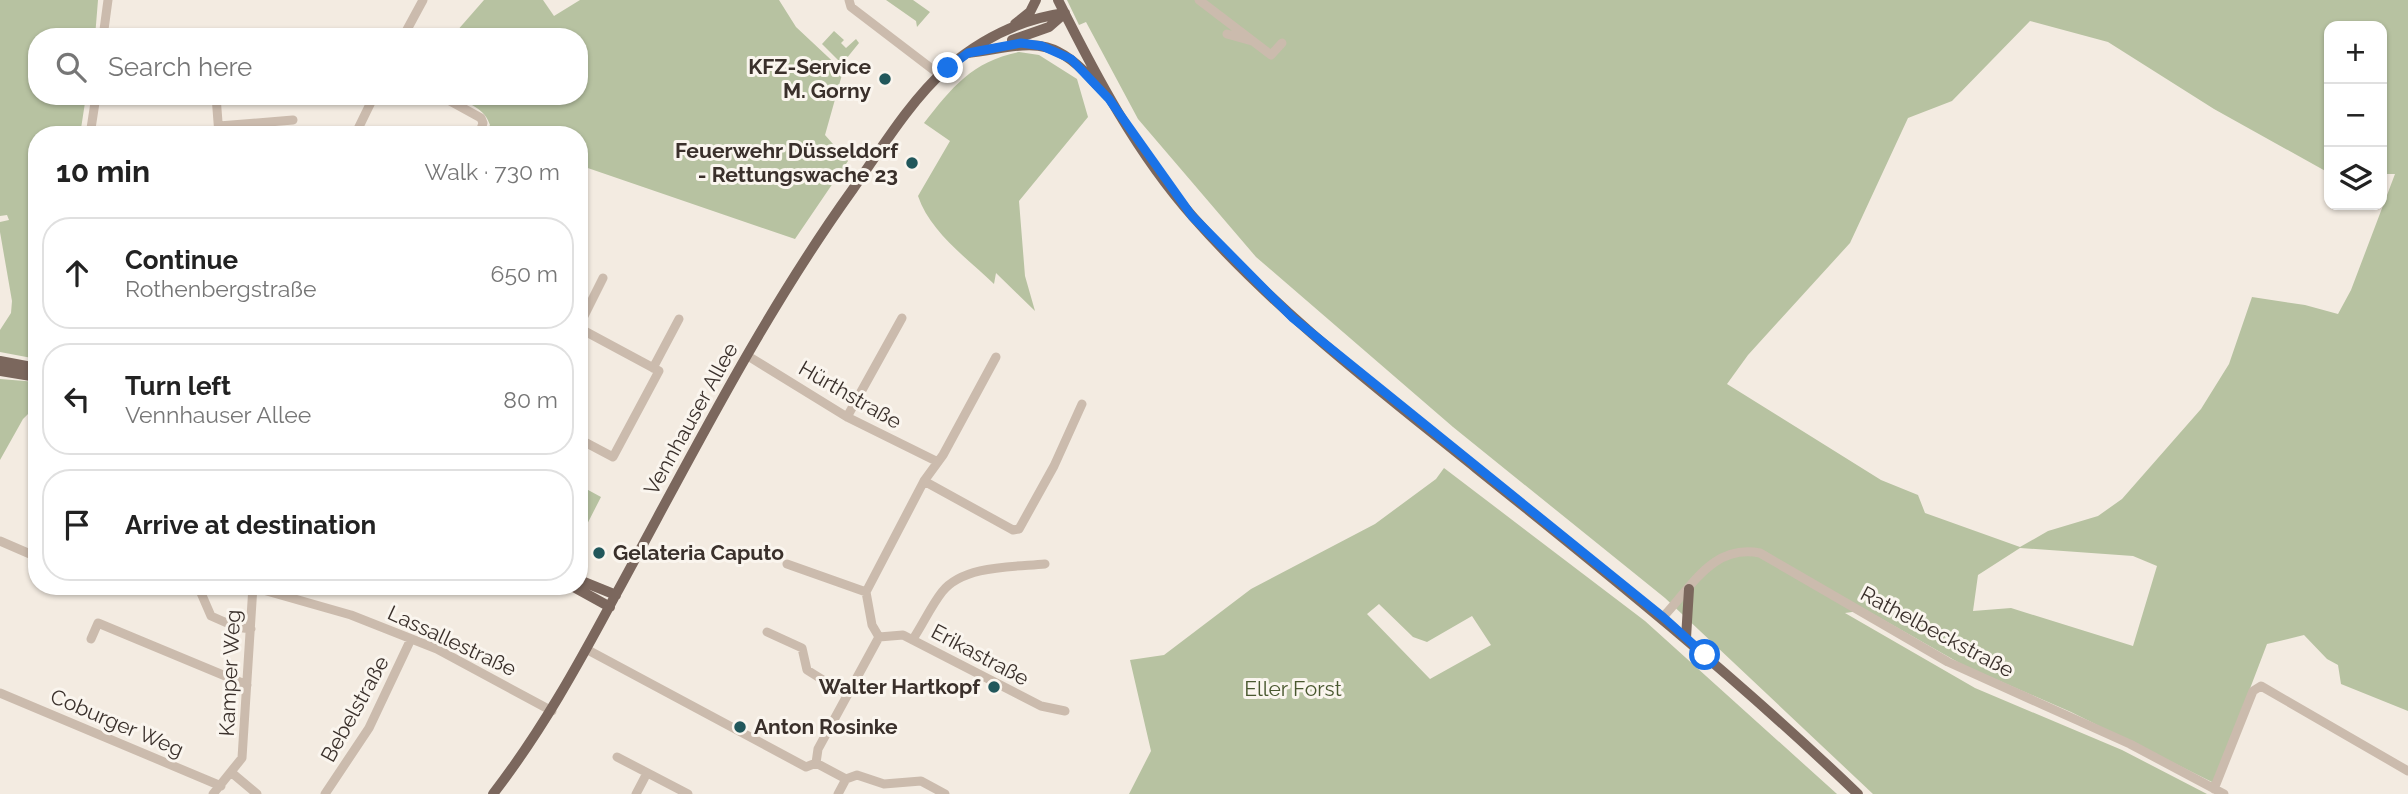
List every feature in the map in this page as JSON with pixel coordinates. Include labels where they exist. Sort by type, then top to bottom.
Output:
[{"type":"main road","points":[[1007,30],[1030,12],[1035,0]]},
{"type":"main road","points":[[1058,0],[1109,99],[1192,216],[1293,318],[1663,617],[1858,794]]},
{"type":"main road","name":"Vennhauser Allee","points":[[968,53],[1049,27],[1065,13]]},
{"type":"main road","name":"Vennhauser Allee","points":[[493,794],[552,711],[748,356],[831,220],[940,75],[984,40],[1045,15],[1065,13]]},
{"type":"main road","name":"Vennhauser Allee","points":[[968,53],[1021,43],[1057,51],[1078,65],[1109,99]]},
{"type":"main road","points":[[0,361],[28,366]]},
{"type":"main road","points":[[0,371],[28,376]]},
{"type":"main road","points":[[588,584],[616,595]]},
{"type":"main road","points":[[1686,638],[1689,589]]},
{"type":"main road","points":[[588,595],[610,607]]},
{"type":"street","points":[[104,28],[108,0]]},
{"type":"street","points":[[409,28],[423,0]]},
{"type":"street","points":[[849,0],[851,7],[940,75]]},
{"type":"street","points":[[1199,0],[1271,55],[1282,43]]},
{"type":"street","points":[[1227,34],[1257,43]]},
{"type":"street","points":[[91,126],[95,105]]},
{"type":"street","points":[[217,105],[219,126]]},
{"type":"street","points":[[359,126],[370,105]]},
{"type":"street","points":[[457,105],[481,118],[482,126]]},
{"type":"street","points":[[253,126],[293,120]]},
{"type":"street","points":[[588,309],[603,278]]},
{"type":"street","points":[[847,417],[902,318]]},
{"type":"street","points":[[653,368],[679,320]]},
{"type":"street","points":[[588,332],[659,371],[613,457],[588,444]]},
{"type":"street","name":"Hürthstraße","points":[[748,356],[847,417],[936,461]]},
{"type":"street","points":[[816,763],[818,749],[879,638],[872,625],[866,592],[936,461],[943,455],[996,357]]},
{"type":"street","points":[[925,481],[1013,530],[1019,529],[1054,466],[1082,404]]},
{"type":"street","points":[[0,541],[28,553]]},
{"type":"street","name":"Rathelbeckstraße","points":[[1663,617],[1711,564],[1724,555],[1736,550],[1759,553],[1948,662],[2119,739],[2224,794]]},
{"type":"street","points":[[787,564],[866,592]]},
{"type":"street","points":[[913,639],[943,591],[965,576],[1000,568],[1045,564]]},
{"type":"street","points":[[202,595],[211,616],[236,627],[251,629]]},
{"type":"street","name":"Kamper Weg","points":[[213,794],[242,758],[253,595]]},
{"type":"street","name":"Lassallestraße","points":[[283,595],[351,615],[411,639],[494,677],[552,711]]},
{"type":"street","points":[[91,639],[98,622],[247,685]]},
{"type":"street","points":[[767,632],[802,648],[807,670],[847,695]]},
{"type":"street","name":"Erikastraße","points":[[879,638],[892,634],[913,639],[1041,706],[1065,711]]},
{"type":"street","name":"Bebelstraße","points":[[325,794],[369,728],[411,639]]},
{"type":"street","points":[[586,649],[806,766],[816,763],[846,779]]},
{"type":"street","points":[[2214,789],[2253,691],[2261,686],[2408,771]]},
{"type":"street","name":"Coburger Weg","points":[[0,693],[221,786]]},
{"type":"street","points":[[617,757],[688,794]]},
{"type":"street","points":[[232,773],[257,794]]},
{"type":"street","points":[[636,794],[647,773]]},
{"type":"street","points":[[838,794],[846,779],[856,775],[884,784],[921,781],[945,794]]},
{"type":"green space","points":[[0,0],[98,0],[96,28],[28,28],[28,105],[85,105],[81,126],[28,126],[28,357],[0,352],[0,330],[11,313],[12,301],[0,232],[0,222],[9,220],[7,215],[0,216]]},
{"type":"green space","points":[[484,0],[543,0],[554,16],[580,0],[779,0],[796,27],[843,71],[825,135],[848,161],[795,239],[588,168],[588,126],[489,126],[488,119],[472,105],[588,105],[588,28],[460,28]]},
{"type":"green space","points":[[886,0],[913,0],[930,12],[917,27],[916,21]]},
{"type":"green space","points":[[1067,0],[2408,0],[2408,711],[2341,684],[2338,665],[2327,659],[2304,635],[2267,644],[2214,783],[2071,712],[1963,665],[1866,610],[1845,613],[1975,688],[2122,750],[2207,794],[1873,794],[1665,598],[1453,427],[1256,257],[1138,119],[1086,22],[1079,25]],"holes":[[[2030,21],[2108,42],[2214,109],[2324,170],[2324,21],[2387,21],[2387,174],[2395,174],[2387,195],[2387,210],[2381,210],[2351,290],[2338,314],[2305,305],[2252,297],[2229,364],[2201,409],[2122,499],[2098,516],[2048,531],[2020,547],[1925,513],[1918,495],[1881,480],[1727,384],[1748,355],[1850,243],[1908,118],[1952,101]],[[2020,548],[2133,556],[2157,566],[2133,646],[2011,608],[1973,611],[1978,575]]]},
{"type":"green space","points":[[834,31],[844,40],[841,43],[846,48],[856,39],[859,43],[842,64],[822,44]]},
{"type":"green space","points":[[1019,52],[1039,55],[1077,79],[1088,117],[1019,201],[1025,276],[1035,311],[996,273],[994,284],[951,244],[931,221],[918,196],[950,141],[924,123],[965,77],[989,62]]},
{"type":"green space","points":[[0,379],[28,381],[28,414],[0,460]]},
{"type":"green space","name":"Eller Forst","points":[[1444,468],[1645,621],[1837,794],[1129,794],[1151,751],[1130,660],[1164,655],[1251,589],[1375,524],[1436,479]],"holes":[[[1379,604],[1413,637],[1427,642],[1472,616],[1491,645],[1430,679],[1367,614]]]},
{"type":"green space","points":[[588,490],[601,497],[588,522]]},
{"type":"place","name":"KFZ-Service M. Gorny","points":[[885,79]]},
{"type":"place","name":"Feuerwehr Düsseldorf - Rettungswache 23","points":[[912,163]]},
{"type":"place","name":"Gelateria Caputo","points":[[599,553]]},
{"type":"place","name":"Walter Hartkopf","points":[[994,687]]},
{"type":"place","name":"Anton Rosinke","points":[[740,727]]},
{"type":"route","points":[[948,68],[968,53],[1021,43],[1042,46],[1071,59],[1109,99],[1192,216],[1293,318],[1663,617],[1705,655]]}]
